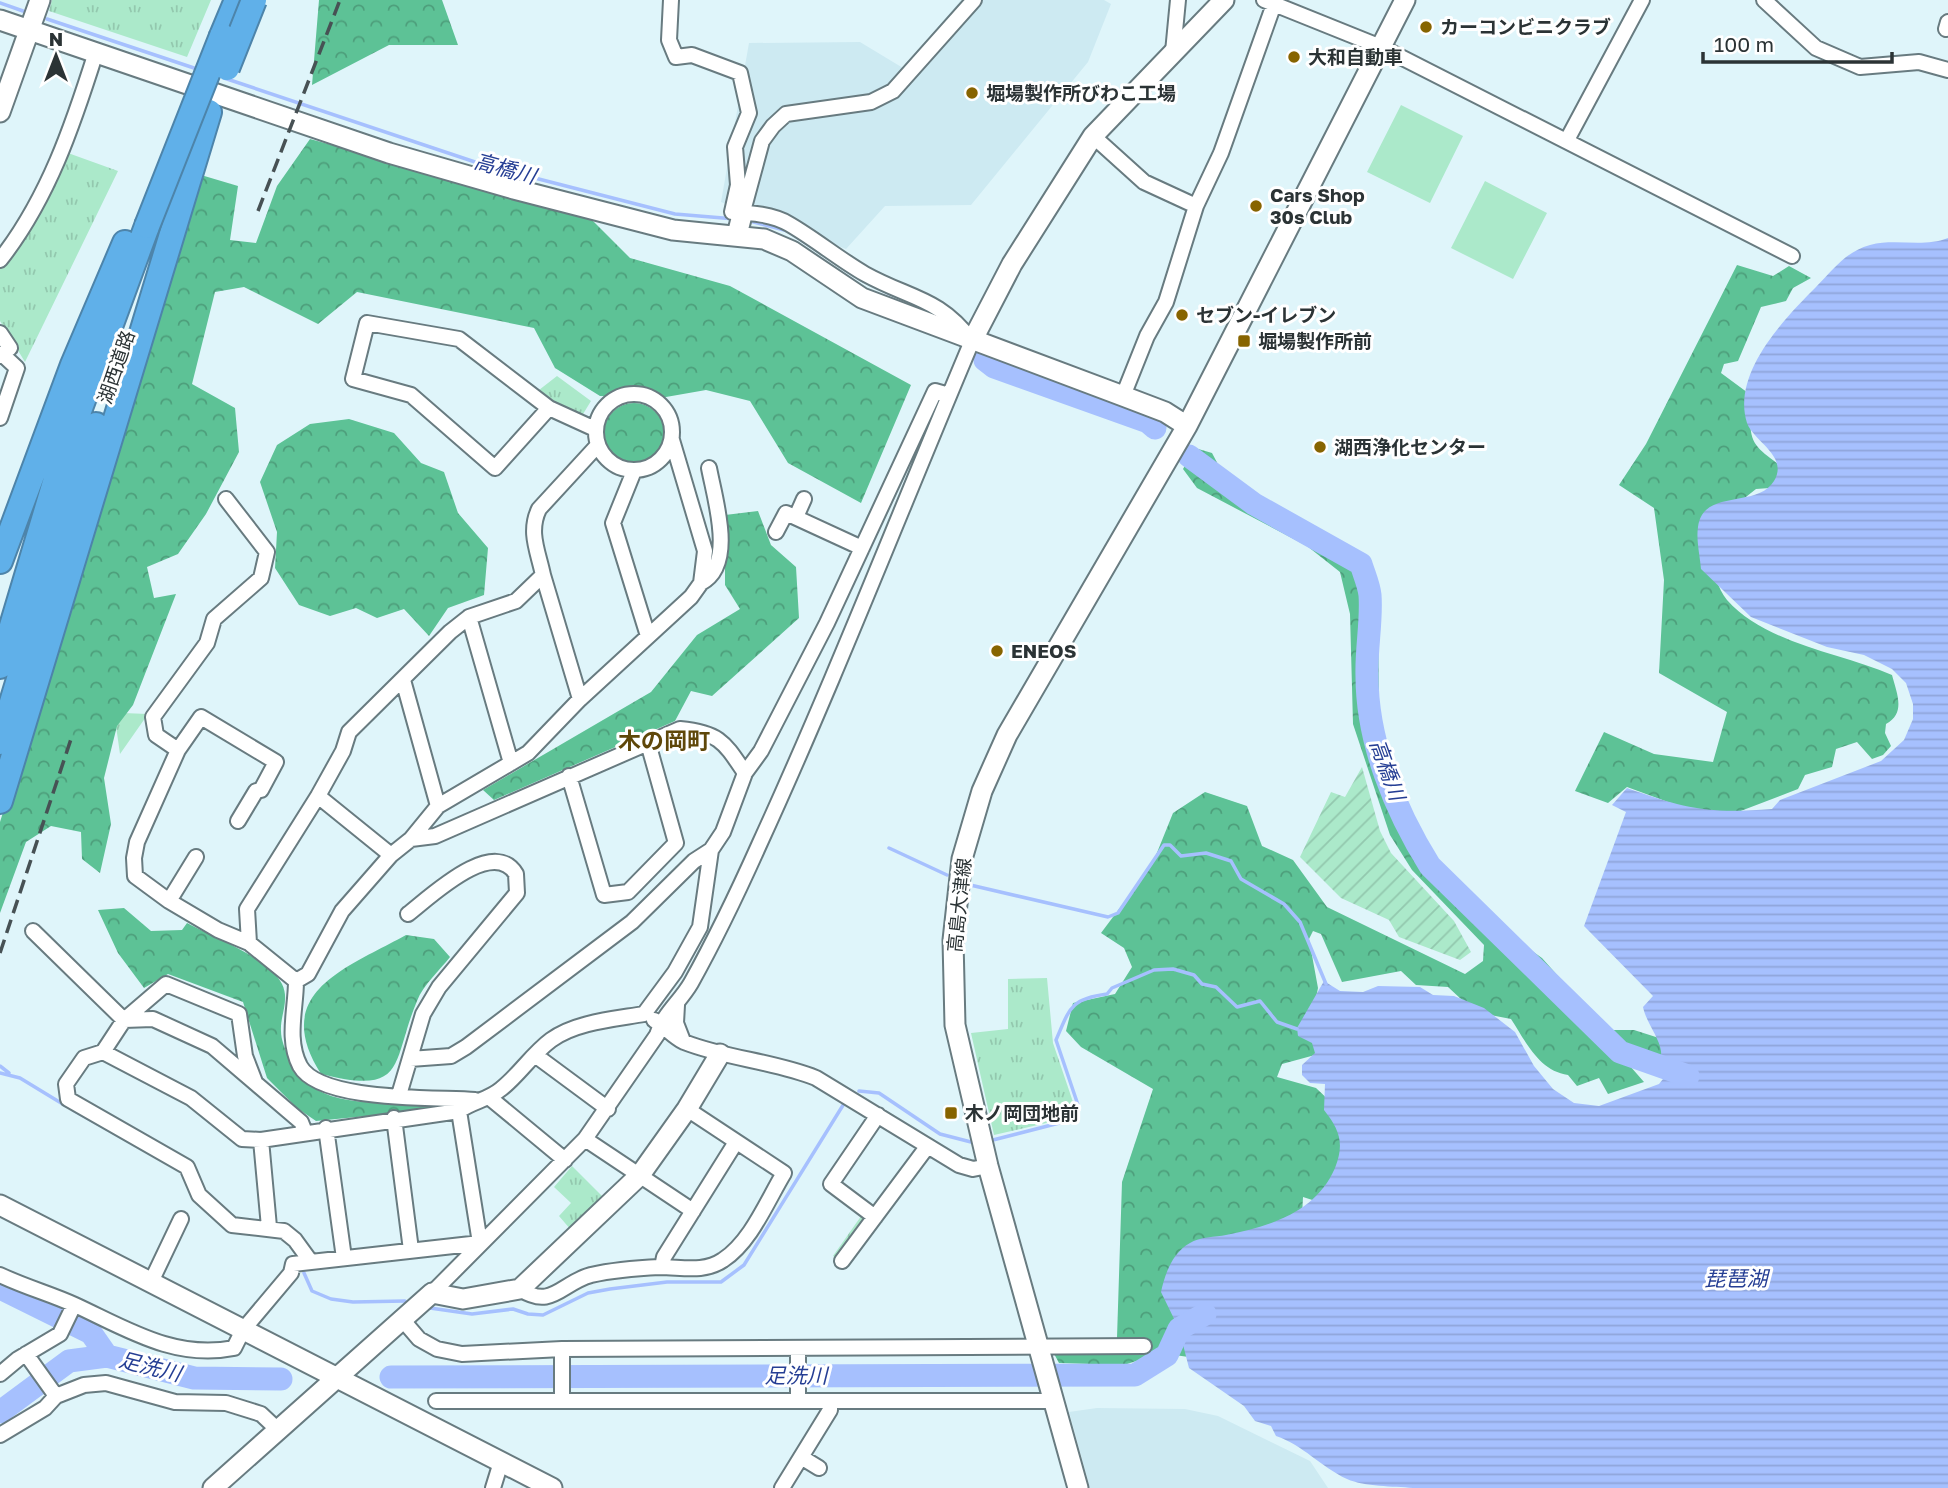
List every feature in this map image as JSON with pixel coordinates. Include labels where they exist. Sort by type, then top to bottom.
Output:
[{"type":"highway","points":[[0,801],[153,229],[237,0]]},
{"type":"highway","points":[[0,561],[73,365],[153,229],[209,111],[254,0]]},
{"type":"highway","name":"湖西道路","points":[[0,666],[65,449],[153,229]]},
{"type":"highway","name":"湖西道路","points":[[1,739],[153,229]]},
{"type":"street","points":[[0,112],[40,0]]},
{"type":"street","points":[[671,0],[669,40],[676,57],[692,55],[740,73],[749,113],[736,147],[738,185],[732,212],[769,216],[789,224],[873,278],[940,308],[955,318],[972,341]]},
{"type":"street","points":[[737,235],[762,141],[773,126],[786,114],[872,102],[893,91],[974,0]]},
{"type":"street","points":[[1173,52],[1178,0]]},
{"type":"street","points":[[213,1488],[432,1293],[565,1160],[608,1110],[657,1035],[660,1023],[677,1005],[723,924],[766,830],[972,341],[1012,264],[1093,136],[1224,0]]},
{"type":"street","points":[[0,20],[389,153],[514,189],[673,230],[764,239],[792,251],[862,298],[1165,412],[1184,431],[1405,0]]},
{"type":"street","points":[[1567,140],[1642,0]]},
{"type":"street","points":[[1764,0],[1816,48],[1860,66],[1919,62],[1948,70]]},
{"type":"street","points":[[1123,396],[1147,336],[1166,302],[1196,206],[1221,153],[1269,2],[1381,47],[1792,256]]},
{"type":"street","points":[[0,260],[30,216],[52,173],[96,52]]},
{"type":"street","points":[[1093,136],[1144,182],[1196,206]]},
{"type":"street","points":[[549,408],[495,468],[411,395],[353,379],[368,323],[459,339],[549,408],[595,429]]},
{"type":"street","points":[[0,333],[10,348],[1,355],[17,368],[0,418]]},
{"type":"street","points":[[410,1059],[452,1056],[466,1047],[632,922],[694,861],[711,850],[723,832],[745,774],[761,751],[821,635],[935,391],[949,396]]},
{"type":"street","points":[[672,440],[665,456],[651,467],[634,471],[612,464],[597,446],[595,429],[600,414],[610,402],[624,395],[639,394],[654,400],[665,410],[672,424],[672,440],[705,551],[701,583]]},
{"type":"street","name":"高島大津線","points":[[1052,1398],[988,1166],[955,1025],[953,940],[962,859],[982,791],[1007,735],[1184,431]]},
{"type":"street","points":[[580,699],[543,575],[533,537],[533,521],[539,509],[597,446]]},
{"type":"street","points":[[296,981],[308,974],[342,911],[391,855],[411,839],[438,806],[528,753],[580,699],[691,597],[701,583],[713,577],[719,566],[720,538],[709,468]]},
{"type":"street","points":[[634,471],[613,523],[648,636]]},
{"type":"street","points":[[178,750],[156,735],[153,717],[207,643],[214,619],[261,578],[267,552],[226,499]]},
{"type":"street","points":[[796,517],[804,499]]},
{"type":"street","points":[[776,532],[786,513],[862,548]]},
{"type":"street","points":[[249,943],[247,909],[318,796],[343,751],[349,732],[469,617],[516,601],[543,575]]},
{"type":"street","points":[[469,617],[511,763]]},
{"type":"street","points":[[403,680],[438,806]]},
{"type":"street","points":[[238,821],[256,791],[261,790],[276,762],[201,717],[178,750],[137,842],[135,876],[169,901],[218,930],[249,943],[296,981]]},
{"type":"street","points":[[411,839],[435,836],[680,729],[708,732],[727,747],[745,774]]},
{"type":"street","points":[[569,776],[604,895],[628,892],[676,843],[648,743]]},
{"type":"street","points":[[318,796],[391,855]]},
{"type":"street","points":[[103,1052],[191,1098],[242,1139],[261,1140],[394,1118],[459,1111],[482,1099],[550,1040],[565,1031],[644,1014],[675,972],[700,927],[711,850]]},
{"type":"street","points":[[169,901],[196,857]]},
{"type":"street","points":[[399,1095],[423,1014],[439,987],[517,893],[516,874],[503,863],[488,862],[472,866],[408,914]]},
{"type":"street","points":[[33,931],[124,1020],[153,1019],[212,1046],[301,1122],[305,1132]]},
{"type":"street","points":[[296,981],[291,1027],[301,1067],[317,1082],[355,1094],[482,1099],[565,1160]]},
{"type":"street","points":[[256,1084],[245,1056],[239,1014],[166,984],[124,1020],[103,1052],[84,1058],[66,1084],[68,1099],[187,1167],[199,1195],[232,1225],[269,1227],[284,1231],[295,1240],[311,1262]]},
{"type":"street","points":[[677,1005],[676,1023],[683,1041]]},
{"type":"street","points":[[644,1014],[660,1023],[669,1034],[683,1041],[720,1054],[806,1074],[959,1165],[973,1169],[988,1166]]},
{"type":"street","points":[[432,1293],[463,1299],[520,1289],[640,1175],[687,1109],[720,1054]]},
{"type":"street","points":[[535,1055],[608,1110]]},
{"type":"street","points":[[520,1289],[535,1299],[544,1298],[589,1276],[662,1267],[704,1268],[723,1261],[741,1244],[784,1173],[687,1109]]},
{"type":"street","points":[[459,1111],[480,1244]]},
{"type":"street","points":[[875,1217],[831,1184],[878,1115]]},
{"type":"street","points":[[394,1118],[411,1250]]},
{"type":"street","points":[[326,1128],[344,1258]]},
{"type":"street","points":[[585,1139],[693,1211]]},
{"type":"street","points":[[261,1140],[269,1227]]},
{"type":"street","points":[[662,1267],[664,1257],[736,1142]]},
{"type":"street","points":[[842,1262],[927,1147]]},
{"type":"street","points":[[0,1205],[334,1379],[552,1488]]},
{"type":"street","points":[[151,1282],[181,1219]]},
{"type":"street","points":[[0,1275],[74,1305],[126,1331],[177,1349],[214,1352],[234,1348],[243,1330],[290,1273],[293,1264],[480,1244]]},
{"type":"street","points":[[0,1374],[60,1334],[74,1305]]},
{"type":"street","points":[[401,1318],[419,1339],[436,1349],[462,1354],[1144,1346]]},
{"type":"street","points":[[798,1399],[799,1352]]},
{"type":"street","points":[[562,1354],[562,1398]]},
{"type":"street","points":[[26,1355],[55,1396]]},
{"type":"street","points":[[0,1435],[45,1409],[55,1396],[84,1385],[106,1383],[175,1402],[226,1403],[261,1414],[278,1430]]},
{"type":"street","points":[[436,1401],[562,1398],[830,1401],[1052,1398],[1078,1488]]},
{"type":"street","points":[[782,1488],[830,1410],[830,1401]]},
{"type":"street","points":[[801,1457],[819,1468]]},
{"type":"street","points":[[494,1488],[501,1462]]},
{"type":"shaded area","points":[[961,0],[1104,0],[1111,4],[1088,62],[971,205],[885,206],[846,249],[721,202],[749,43],[860,42],[903,68]]},
{"type":"shaded area","points":[[1097,1408],[1185,1409],[1218,1416],[1310,1461],[1328,1488],[1090,1488],[1069,1412]]},
{"type":"green space","points":[[52,0],[211,0],[187,57],[49,11]]},
{"type":"green space","points":[[319,0],[442,0],[458,45],[389,45],[312,85]]},
{"type":"green space","points":[[1401,105],[1463,136],[1430,203],[1367,172]]},
{"type":"green space","points":[[310,139],[587,215],[630,258],[730,286],[911,385],[861,503],[788,463],[750,401],[706,390],[666,397],[600,396],[555,368],[534,328],[357,292],[318,324],[244,287],[215,292],[192,384],[235,408],[239,452],[206,514],[178,554],[147,567],[154,598],[176,594],[133,705],[117,726],[104,778],[111,824],[100,873],[82,859],[81,832],[51,826],[26,842],[0,913],[0,822],[201,175],[238,186],[230,240],[256,243],[277,186]]},
{"type":"green space","points":[[68,153],[118,171],[25,362],[0,321],[0,268],[26,232]]},
{"type":"green space","points":[[1485,181],[1547,213],[1513,279],[1451,248]]},
{"type":"green space","points":[[1737,265],[1773,276],[1789,266],[1811,278],[1793,288],[1786,301],[1761,307],[1738,361],[1724,364],[1721,373],[1763,404],[1752,409],[1751,430],[1761,450],[1784,468],[1783,487],[1756,489],[1737,504],[1707,556],[1724,596],[1743,615],[1762,627],[1805,646],[1892,675],[1898,696],[1898,709],[1892,720],[1886,724],[1885,733],[1891,746],[1883,755],[1872,759],[1857,742],[1836,749],[1832,767],[1805,775],[1798,789],[1717,820],[1627,787],[1608,803],[1575,791],[1604,732],[1654,754],[1713,762],[1727,712],[1659,673],[1664,580],[1654,508],[1619,485],[1646,444]]},
{"type":"green space","points":[[557,376],[591,401],[580,419],[539,390]]},
{"type":"green space","points":[[634,403],[651,408],[659,416],[664,433],[659,450],[651,458],[634,463],[617,458],[609,450],[604,433],[609,416],[617,408]]},
{"type":"green space","points":[[349,419],[394,433],[421,463],[444,472],[458,513],[488,548],[484,595],[448,608],[429,636],[404,609],[377,618],[356,608],[330,616],[299,605],[275,568],[277,532],[260,482],[277,445],[310,424]]},
{"type":"green space","points":[[1195,448],[1212,453],[1222,472],[1367,562],[1378,604],[1379,722],[1420,842],[1508,934],[1542,958],[1606,1030],[1634,1030],[1684,1046],[1667,1063],[1630,1066],[1644,1082],[1608,1094],[1599,1078],[1577,1086],[1568,1075],[1541,1062],[1511,1019],[1475,1012],[1448,987],[1416,985],[1401,971],[1342,982],[1321,934],[1313,931],[1309,939],[1318,988],[1312,1017],[1320,1037],[1315,1055],[1282,1064],[1277,1077],[1316,1088],[1371,1140],[1328,1205],[1303,1197],[1302,1216],[1209,1360],[1161,1353],[1124,1365],[1059,1363],[1052,1350],[1130,1350],[1130,1338],[1117,1338],[1122,1182],[1153,1089],[1081,1047],[1066,1031],[1073,1003],[1115,994],[1132,967],[1124,948],[1101,933],[1152,865],[1173,813],[1205,792],[1247,806],[1262,846],[1293,860],[1327,907],[1465,974],[1483,961],[1484,945],[1412,870],[1390,835],[1353,724],[1350,614],[1340,572],[1307,546],[1197,488],[1183,469]]},
{"type":"green space","points":[[758,511],[771,545],[796,567],[799,618],[712,696],[691,691],[675,721],[494,800],[483,790],[651,692],[697,635],[740,609],[725,585],[725,515]]},
{"type":"green space","points":[[123,713],[148,714],[120,754],[115,719]]},
{"type":"green space","points":[[1362,767],[1380,831],[1391,853],[1454,921],[1471,952],[1460,960],[1399,937],[1389,920],[1341,898],[1300,857],[1331,792],[1345,797]]},
{"type":"green space","points":[[124,908],[151,931],[182,930],[187,923],[253,957],[275,974],[282,984],[285,996],[281,1025],[284,1044],[299,1075],[313,1088],[330,1096],[350,1100],[432,1103],[438,1109],[316,1121],[297,1108],[267,1078],[243,1002],[168,974],[144,988],[118,953],[98,910]]},
{"type":"green space","points":[[406,935],[434,939],[450,957],[420,995],[392,1069],[383,1077],[369,1081],[321,1074],[307,1046],[304,1022],[309,1003],[322,986],[339,972]]},
{"type":"green space","points":[[1047,978],[1053,1043],[1074,1105],[1068,1118],[994,1135],[971,1033],[1008,1029],[1008,979]]},
{"type":"green space","points":[[572,1166],[603,1197],[571,1230],[559,1216],[571,1203],[554,1187]]},
{"type":"green space","points":[[864,1212],[873,1217],[841,1261],[833,1256]]},
{"type":"water","name":"琵琶湖","points":[[1948,238],[1948,1488],[1413,1488],[1371,1485],[1347,1479],[1295,1445],[1276,1436],[1271,1426],[1255,1421],[1244,1406],[1189,1368],[1179,1329],[1161,1292],[1170,1264],[1178,1252],[1194,1241],[1259,1227],[1290,1215],[1316,1196],[1327,1183],[1338,1159],[1339,1137],[1324,1110],[1325,1084],[1310,1083],[1302,1075],[1302,1065],[1315,1053],[1312,1043],[1298,1036],[1297,1028],[1324,981],[1340,991],[1363,992],[1378,986],[1420,987],[1433,995],[1454,996],[1484,1008],[1515,1032],[1534,1066],[1553,1089],[1574,1103],[1599,1106],[1659,1084],[1663,1079],[1660,1046],[1643,1007],[1653,996],[1584,926],[1626,812],[1612,805],[1627,788],[1698,808],[1731,811],[1772,809],[1780,800],[1881,761],[1904,740],[1913,719],[1913,704],[1906,683],[1892,669],[1864,655],[1827,647],[1751,617],[1701,569],[1698,527],[1702,515],[1710,507],[1720,503],[1756,495],[1774,481],[1777,464],[1747,423],[1744,404],[1754,366],[1790,314],[1840,262],[1861,248],[1880,243],[1929,242]]},
{"type":"waterway","name":"高橋川","points":[[0,3],[23,11]]},
{"type":"waterway","name":"高橋川","points":[[47,19],[197,69]]},
{"type":"waterway","name":"高橋川","points":[[224,78],[484,165],[675,214],[735,219]]},
{"type":"waterway","name":"高橋川","points":[[746,220],[788,231],[827,257]]},
{"type":"waterway","name":"高橋川","points":[[860,279],[890,294]]},
{"type":"waterway","name":"高橋川","points":[[985,360],[994,367],[1148,422],[1155,428]]},
{"type":"waterway","name":"高橋川","points":[[1189,456],[1254,504],[1361,564],[1370,595],[1367,676],[1372,726],[1385,775],[1405,822],[1430,866],[1620,1052],[1688,1076]]},
{"type":"waterway","points":[[966,884],[1108,917],[1118,913],[1164,845],[1170,845],[1181,856],[1206,853],[1231,861],[1241,879],[1284,904],[1300,922],[1326,984]]},
{"type":"waterway","points":[[889,848],[947,875]]},
{"type":"waterway","points":[[993,1140],[1071,1120],[1078,1105],[1056,1040],[1069,1013],[1078,1002],[1107,994],[1112,988],[1154,970],[1173,969],[1194,975],[1202,984],[1216,987],[1237,1007],[1260,1001],[1277,1022],[1297,1029]]},
{"type":"waterway","points":[[0,1066],[9,1073]]},
{"type":"waterway","points":[[0,1073],[20,1078],[66,1106]]},
{"type":"waterway","points":[[859,1091],[879,1093],[940,1134],[971,1142]]},
{"type":"waterway","points":[[430,1308],[472,1314],[513,1309],[543,1315],[588,1293],[667,1282],[721,1282],[744,1265],[845,1102]]},
{"type":"waterway","points":[[73,1110],[151,1154]]},
{"type":"waterway","points":[[304,1273],[312,1291],[331,1299],[353,1302],[405,1301]]},
{"type":"waterway","name":"足洗川","points":[[0,1288],[91,1333],[107,1356],[194,1378],[281,1379]]},
{"type":"waterway","name":"足洗川","points":[[391,1377],[1135,1375],[1167,1355],[1179,1329],[1205,1314]]},
{"type":"waterway","points":[[0,1412],[69,1361],[107,1356]]},
{"type":"railway","points":[[258,211],[340,0]]},
{"type":"railway","points":[[0,953],[72,736]]},
{"type":"place","name":"カーコンビニクラブ","points":[[1426,27]]},
{"type":"place","name":"大和自動車","points":[[1294,57]]},
{"type":"place","name":"堀場製作所びわこ工場","points":[[972,93]]},
{"type":"place","name":"Cars Shop 30s Club","points":[[1256,206]]},
{"type":"place","name":"セブン-イレブン","points":[[1182,315]]},
{"type":"place","name":"堀場製作所前","points":[[1244,341]]},
{"type":"place","name":"湖西浄化センター","points":[[1320,447]]},
{"type":"place","name":"ENEOS","points":[[997,651]]},
{"type":"place","name":"木ノ岡団地前","points":[[951,1113]]},
{"type":"district","name":"木の岡町","points":[[664,741]]}]
